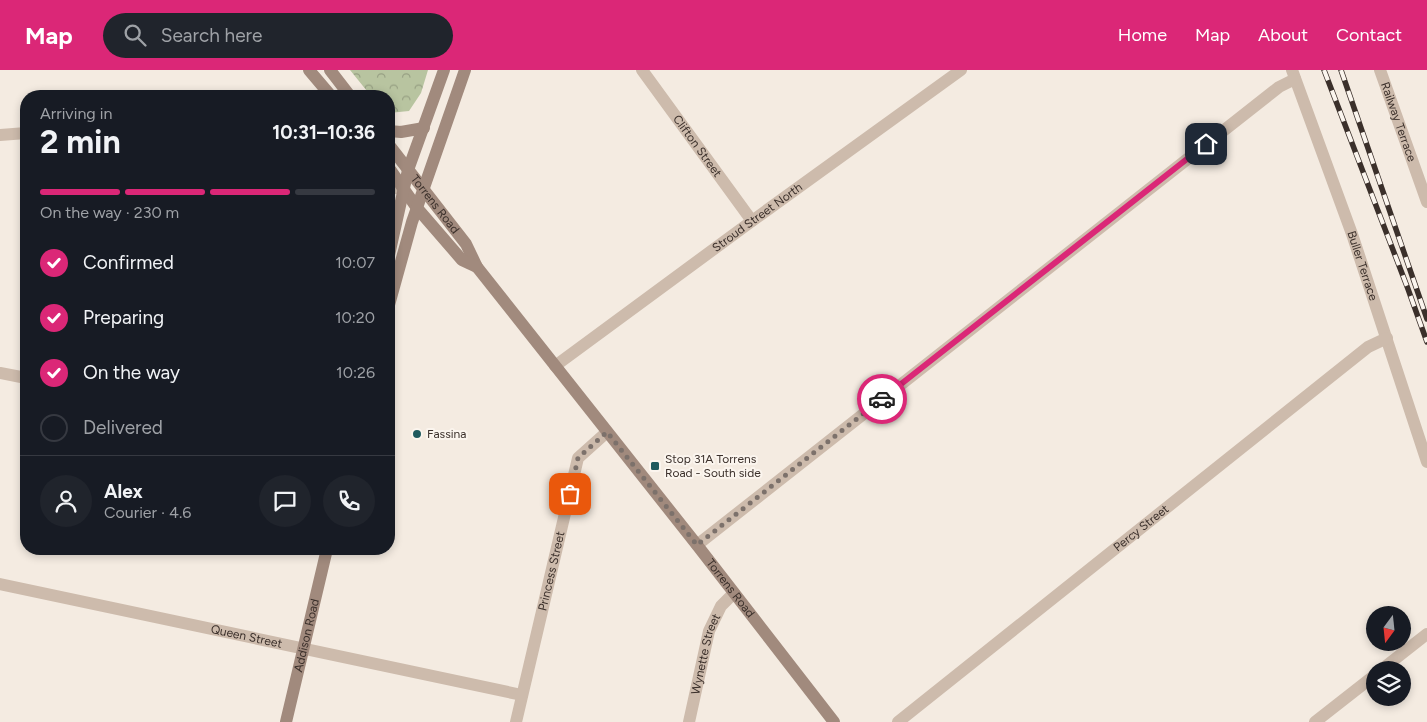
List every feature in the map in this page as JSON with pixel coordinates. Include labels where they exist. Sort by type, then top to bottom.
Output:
[{"type":"main road","points":[[309,70],[326,90]]},
{"type":"main road","points":[[330,70],[345,90]]},
{"type":"main road","points":[[395,227],[408,170],[444,70]]},
{"type":"main road","points":[[395,284],[417,208],[465,70]]},
{"type":"main road","points":[[395,132],[424,128]]},
{"type":"main road","name":"Torrens Road","points":[[395,153],[466,244],[477,267],[834,722]]},
{"type":"main road","name":"Torrens Road","points":[[395,177],[417,208],[462,260],[477,267]]},
{"type":"main road","name":"Addison Road","points":[[286,722],[326,555]]},
{"type":"street","name":"Clifton Street","points":[[642,70],[752,221]]},
{"type":"street","name":"Stroud Street North","points":[[555,366],[752,221],[945,75],[961,70]]},
{"type":"street","name":"Railway Terrace","points":[[1380,70],[1427,202]]},
{"type":"street","name":"Buller Terrace","points":[[1294,75],[1352,234],[1427,462]]},
{"type":"street","points":[[697,545],[1294,75]]},
{"type":"street","points":[[0,135],[20,134]]},
{"type":"street","points":[[395,188],[403,189]]},
{"type":"street","name":"Percy Street","points":[[898,722],[1368,347],[1387,338]]},
{"type":"street","points":[[0,373],[20,377]]},
{"type":"street","name":"Princess Street","points":[[516,722],[578,458],[607,432]]},
{"type":"street","name":"Queen Street","points":[[0,584],[522,695]]},
{"type":"street","name":"Wynette Street","points":[[689,722],[709,632],[721,606],[734,593]]},
{"type":"street","points":[[1392,661],[1427,634]]},
{"type":"street","points":[[1316,722],[1366,682]]},
{"type":"green space","points":[[350,70],[428,70],[421,93],[409,111],[395,112],[395,90],[366,90]]},
{"type":"railway","points":[[1324,70],[1427,342]]},
{"type":"railway","points":[[1341,70],[1427,319]]},
{"type":"way so far","points":[[570,494],[578,458],[607,432],[697,545],[882,399]]},
{"type":"place","name":"Fassina","points":[[417,434]]},
{"type":"place","name":"Stop 31A Torrens Road - South side","points":[[655,466]]},
{"type":"route","points":[[882,399],[1206,144]]}]
